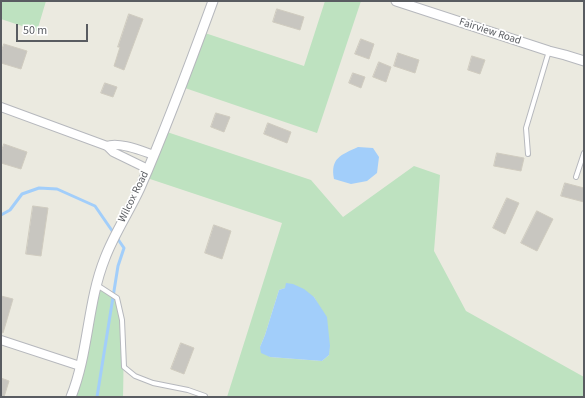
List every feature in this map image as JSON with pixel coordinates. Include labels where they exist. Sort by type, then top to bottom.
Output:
[{"type":"street","name":"Wilcox Road","points":[[71,397],[76,386],[82,361],[97,284],[104,259],[139,189],[154,155],[179,94],[213,1]]},
{"type":"street","name":"Fairview Road","points":[[396,1],[584,61]]},
{"type":"street","points":[[1,107],[107,146],[113,152],[148,169]]},
{"type":"street","points":[[107,146],[113,144],[126,146],[154,155]]},
{"type":"street","points":[[1,340],[80,366]]},
{"type":"lane","points":[[528,154],[526,128],[549,51]]},
{"type":"lane","points":[[576,177],[584,153]]},
{"type":"lane","points":[[97,284],[117,298],[122,320],[124,367],[141,379],[188,390],[205,397]]},
{"type":"green space","points":[[1,1],[46,1],[37,31],[1,19]]},
{"type":"green space","points":[[325,1],[361,1],[317,133],[182,87],[202,32],[304,66]]},
{"type":"green space","points":[[164,131],[311,180],[343,217],[414,166],[440,175],[434,251],[466,311],[584,377],[584,397],[227,397],[282,223],[144,177]],"holes":[[[285,288],[314,297],[326,325],[329,341],[329,355],[322,361],[270,357],[260,347],[279,290]]]},
{"type":"green space","points":[[97,284],[117,298],[123,348],[123,397],[71,397]]},
{"type":"water","points":[[358,147],[373,148],[379,157],[377,173],[367,181],[351,184],[334,179],[334,166],[338,158]]},
{"type":"water","points":[[286,283],[293,284],[304,289],[314,297],[327,317],[330,346],[329,355],[322,361],[270,357],[261,353],[260,347],[279,290],[285,288]]},
{"type":"building","points":[[277,9],[304,17],[300,30],[273,22]]},
{"type":"building","points":[[129,14],[143,19],[124,70],[114,66],[120,47],[118,47]]},
{"type":"building","points":[[361,39],[374,44],[369,59],[355,54]]},
{"type":"building","points":[[4,44],[27,51],[21,69],[1,63],[1,53]]},
{"type":"building","points":[[398,53],[419,60],[415,73],[394,66]]},
{"type":"building","points":[[472,56],[485,60],[480,74],[468,70]]},
{"type":"building","points":[[379,62],[391,67],[386,82],[373,77]]},
{"type":"building","points":[[353,73],[365,77],[361,88],[349,83]]},
{"type":"building","points":[[105,83],[117,87],[113,97],[101,93]]},
{"type":"building","points":[[216,113],[230,117],[224,132],[211,127]]},
{"type":"building","points":[[268,123],[291,132],[287,143],[264,134]]},
{"type":"building","points":[[4,144],[27,152],[21,169],[1,163],[1,153]]},
{"type":"building","points":[[497,153],[524,158],[521,171],[494,166]]},
{"type":"building","points":[[565,183],[584,188],[584,202],[561,196]]},
{"type":"building","points":[[507,198],[519,203],[505,234],[493,228]]},
{"type":"building","points":[[33,206],[48,208],[41,256],[26,254]]},
{"type":"building","points":[[537,211],[553,219],[537,251],[521,243]]},
{"type":"building","points":[[214,225],[231,231],[222,259],[205,253]]},
{"type":"building","points":[[1,296],[13,299],[3,333],[1,332]]},
{"type":"building","points":[[181,343],[194,348],[184,374],[171,369]]},
{"type":"building","points":[[1,378],[9,381],[4,397],[1,397]]},
{"type":"waterway","points":[[1,215],[10,210],[22,194],[39,188],[57,189],[95,206],[124,248],[118,266],[97,397]]}]
